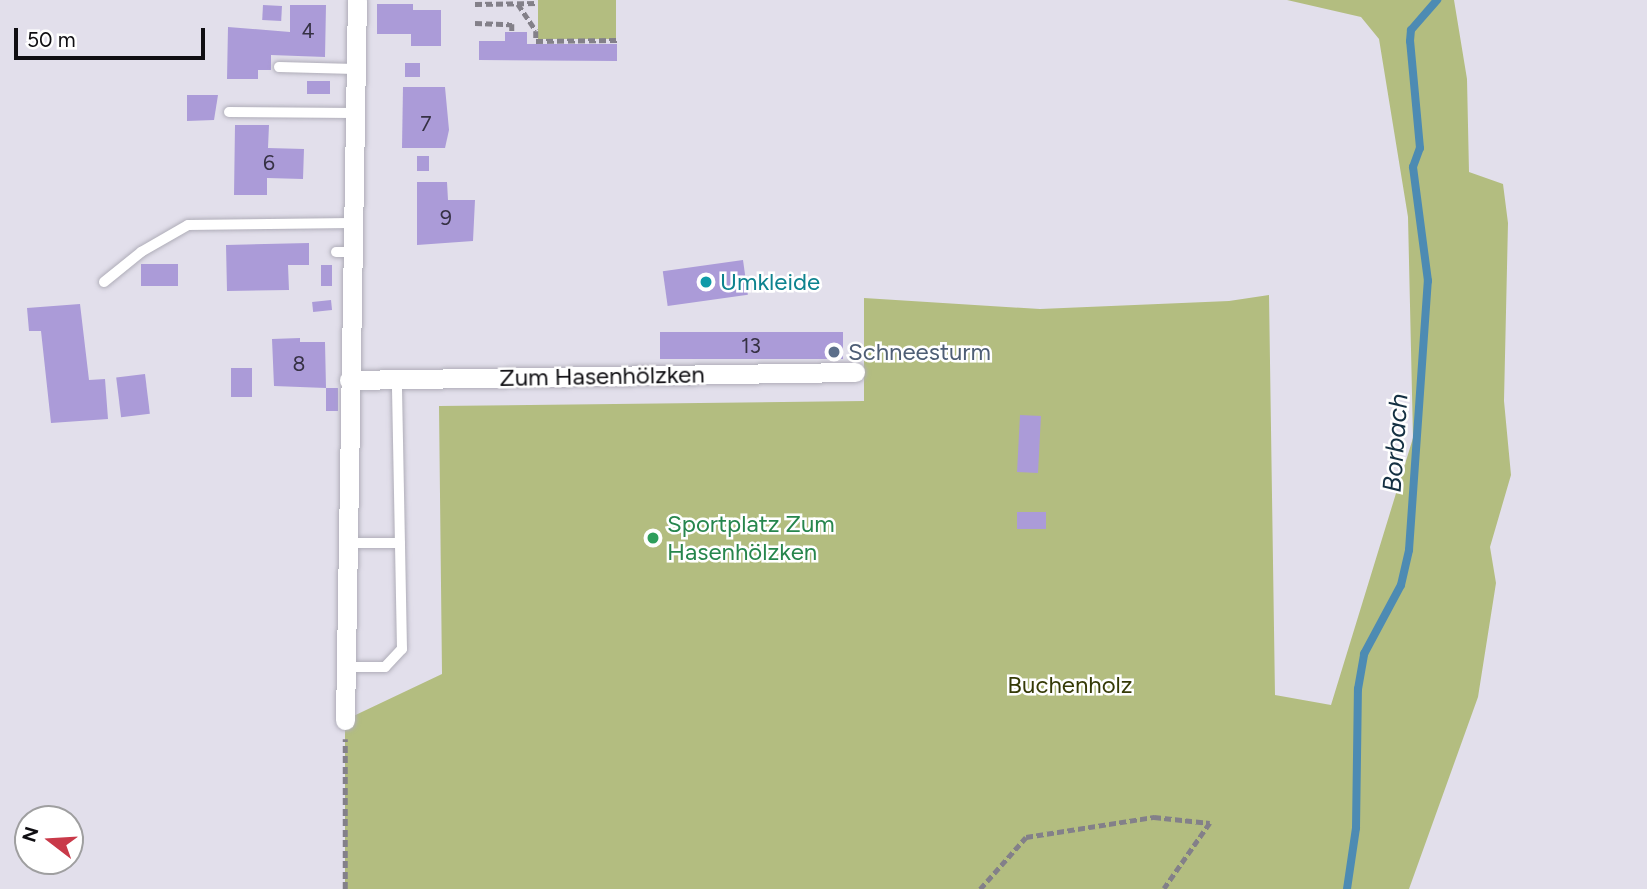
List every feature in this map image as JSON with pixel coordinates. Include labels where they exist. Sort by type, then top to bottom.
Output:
[{"type":"street","points":[[345,720],[349,380],[343,252],[354,192],[353,113],[357,0]]},
{"type":"street","name":"Zum Hasenhölzken","points":[[349,380],[855,372]]},
{"type":"lane","points":[[279,67],[355,69]]},
{"type":"lane","points":[[229,112],[353,113]]},
{"type":"lane","points":[[104,282],[141,252],[188,225],[350,223]]},
{"type":"lane","points":[[345,667],[385,667],[402,649],[397,379]]},
{"type":"lane","points":[[345,543],[400,543]]},
{"type":"path","points":[[475,4],[538,3]]},
{"type":"path","points":[[518,4],[536,31],[536,41],[617,40]]},
{"type":"path","points":[[475,23],[512,24],[512,32]]},
{"type":"path","points":[[345,720],[345,889]]},
{"type":"path","points":[[980,889],[1026,837],[1154,817],[1210,823],[1164,889]]},
{"type":"green space","points":[[538,0],[616,0],[616,39],[538,39]]},
{"type":"green space","name":"Buchenholz","points":[[1287,0],[1454,0],[1467,79],[1469,172],[1503,184],[1508,223],[1504,401],[1511,475],[1490,547],[1496,583],[1478,697],[1409,889],[345,889],[345,720],[442,674],[439,406],[864,401],[864,298],[1040,309],[1229,301],[1269,295],[1275,695],[1331,705],[1413,438],[1408,217],[1379,39],[1361,17]]},
{"type":"building","points":[[377,4],[413,4],[413,10],[441,10],[441,46],[411,46],[411,34],[377,34]]},
{"type":"building","points":[[263,5],[282,6],[281,21],[262,20]]},
{"type":"building","points":[[290,5],[326,5],[325,57],[271,55],[271,70],[258,70],[258,79],[227,79],[228,27],[290,32]]},
{"type":"building","points":[[505,32],[527,32],[527,44],[617,44],[617,61],[479,60],[479,41],[505,41]]},
{"type":"building","points":[[405,63],[420,63],[420,77],[405,77]]},
{"type":"building","points":[[307,81],[330,81],[330,94],[307,94]]},
{"type":"building","points":[[403,87],[445,87],[449,130],[445,148],[402,148]]},
{"type":"building","points":[[187,95],[218,95],[214,120],[187,121]]},
{"type":"building","points":[[235,125],[269,125],[268,148],[304,149],[303,179],[267,178],[267,195],[234,195]]},
{"type":"building","points":[[417,156],[429,156],[429,171],[417,171]]},
{"type":"building","points":[[417,182],[447,182],[448,200],[475,200],[473,241],[417,245]]},
{"type":"building","points":[[309,243],[309,265],[288,265],[289,290],[227,291],[226,245]]},
{"type":"building","name":"Umkleide","points":[[743,260],[748,295],[668,306],[663,271]]},
{"type":"building","points":[[141,264],[178,264],[178,286],[141,286]]},
{"type":"building","points":[[321,265],[332,265],[332,286],[321,286]]},
{"type":"building","points":[[331,300],[332,310],[313,312],[312,302]]},
{"type":"building","points":[[80,304],[89,380],[105,379],[108,419],[51,423],[41,331],[29,331],[27,308]]},
{"type":"building","points":[[660,332],[843,332],[843,359],[660,359]]},
{"type":"building","points":[[300,338],[300,342],[325,342],[326,388],[274,386],[272,339]]},
{"type":"building","points":[[231,368],[252,368],[252,397],[231,397]]},
{"type":"building","points":[[145,374],[150,414],[121,417],[116,378]]},
{"type":"building","points":[[326,388],[338,388],[338,411],[326,411]]},
{"type":"building","points":[[1020,415],[1041,416],[1038,473],[1017,472]]},
{"type":"building","points":[[1017,512],[1046,512],[1046,529],[1017,529]]},
{"type":"waterway","name":"Borbach","points":[[1347,889],[1356,828],[1358,689],[1364,654],[1401,585],[1409,550],[1428,281],[1413,167],[1420,148],[1410,41],[1411,30],[1437,0]]},
{"type":"place","name":"Umkleide","points":[[706,282]]},
{"type":"place","name":"Schneesturm","points":[[834,352]]},
{"type":"place","name":"Sportplatz Zum Hasenhölzken","points":[[653,538]]}]
